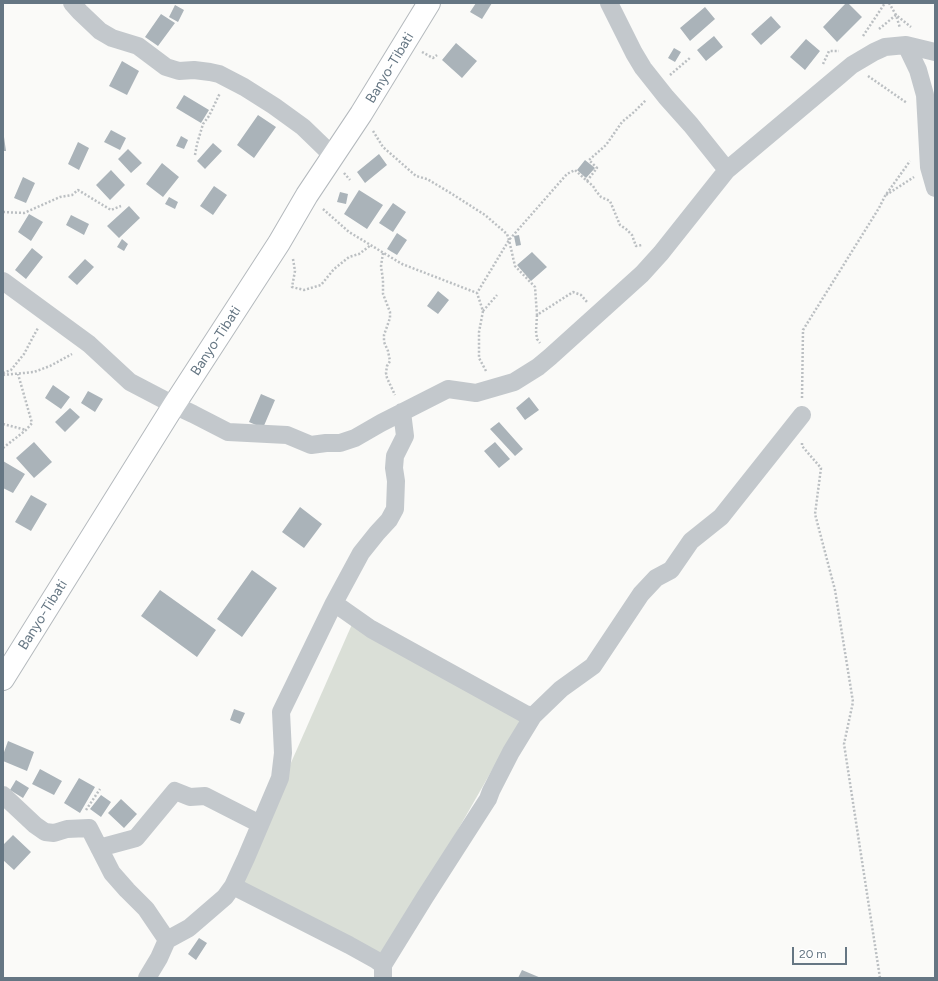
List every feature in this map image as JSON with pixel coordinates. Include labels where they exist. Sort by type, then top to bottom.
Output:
[{"type":"highway","name":"Banyo-Tibati","points":[[3,679],[174,405],[279,243],[307,195],[361,114],[429,3]]},
{"type":"street","points":[[72,3],[100,31],[112,38],[138,46],[166,67],[179,71],[194,70],[210,72],[227,78],[274,106],[302,127],[333,156]]},
{"type":"street","points":[[609,3],[643,68],[727,170]]},
{"type":"street","points":[[3,281],[89,344],[130,382],[228,432],[287,435],[311,445],[340,443],[354,438],[448,389],[476,393],[514,382],[538,367],[642,274],[661,253],[727,170],[824,88],[852,66],[885,47],[906,46],[935,52]]},
{"type":"street","points":[[906,46],[918,70],[925,95],[929,167],[935,188]]},
{"type":"street","points":[[146,978],[159,958],[167,940],[189,928],[225,897],[233,886],[246,858],[280,778],[283,753],[281,712],[334,602],[361,553],[395,509],[396,481],[394,468],[395,456],[404,436],[402,412]]},
{"type":"street","points":[[233,886],[376,960],[383,971],[424,897],[488,799],[511,752],[533,716],[561,689],[593,666],[641,594],[656,578],[671,570],[691,541],[721,517],[802,415]]},
{"type":"street","points":[[334,602],[371,629],[525,714],[533,716]]},
{"type":"street","points":[[99,848],[136,838],[175,791],[190,797],[205,796],[260,824]]},
{"type":"street","points":[[3,795],[35,825],[45,832],[54,833],[89,828],[112,873],[146,909],[167,940]]},
{"type":"path","points":[[889,3],[896,15],[906,46]]},
{"type":"path","points":[[829,51],[927,117]]},
{"type":"path","points":[[588,181],[597,168],[589,160],[606,145],[622,122],[691,57]]},
{"type":"path","points":[[195,155],[204,124],[227,78]]},
{"type":"path","points":[[361,114],[383,147],[416,176],[427,179],[438,185],[485,215],[507,234],[510,240],[515,266],[535,287],[537,339],[550,357]]},
{"type":"path","points":[[880,978],[844,744],[853,702],[835,590],[815,514],[820,468],[802,446],[803,330],[880,208],[885,196],[927,138]]},
{"type":"path","points":[[885,196],[929,167]]},
{"type":"path","points":[[477,293],[510,240],[567,174],[575,170],[594,186],[596,191],[602,197],[610,201],[620,225],[632,235],[636,246],[644,245],[661,253]]},
{"type":"path","points":[[3,212],[24,213],[60,197],[72,195],[78,190],[111,210],[121,206]]},
{"type":"path","points":[[307,195],[349,232],[402,264],[477,293]]},
{"type":"path","points":[[279,243],[290,251],[294,262],[295,271],[292,287],[304,290],[321,285],[334,269],[350,257],[359,254],[370,245]]},
{"type":"path","points":[[383,253],[381,266],[383,294],[390,312],[390,318],[384,335],[384,342],[390,361],[387,366],[386,373],[402,412]]},
{"type":"path","points":[[537,315],[573,292],[581,295],[597,314]]},
{"type":"path","points":[[477,293],[483,311],[479,332],[479,358],[495,388]]},
{"type":"path","points":[[483,311],[497,295]]},
{"type":"path","points":[[3,374],[11,370],[24,354],[48,314]]},
{"type":"path","points":[[3,374],[34,372],[50,366],[89,344]]},
{"type":"path","points":[[3,448],[26,430],[32,423],[18,374]]},
{"type":"path","points":[[3,424],[26,430]]},
{"type":"path","points":[[83,815],[100,789]]},
{"type":"shaded area","points":[[353,622],[523,716],[384,959],[238,883]]},
{"type":"building","points":[[476,3],[492,3],[482,19],[470,12]]},
{"type":"building","points":[[846,3],[848,3],[862,17],[837,42],[823,27]]},
{"type":"building","points":[[175,5],[184,10],[178,22],[169,17]]},
{"type":"building","points":[[705,7],[715,19],[690,41],[680,28]]},
{"type":"building","points":[[161,14],[175,23],[158,46],[145,37]]},
{"type":"building","points":[[771,16],[781,27],[761,45],[751,34]]},
{"type":"building","points":[[714,36],[723,47],[706,61],[697,50]]},
{"type":"building","points":[[806,39],[820,51],[805,70],[790,57]]},
{"type":"building","points":[[456,43],[477,61],[462,78],[442,60]]},
{"type":"building","points":[[674,48],[681,52],[675,62],[668,58]]},
{"type":"building","points":[[122,61],[139,71],[127,95],[109,86]]},
{"type":"building","points":[[184,95],[209,110],[201,123],[176,108]]},
{"type":"building","points":[[258,115],[276,127],[254,158],[237,145]]},
{"type":"building","points":[[111,130],[126,138],[120,150],[104,142]]},
{"type":"building","points":[[181,136],[188,140],[184,149],[176,146]]},
{"type":"building","points":[[4,137],[6,151],[3,151]]},
{"type":"building","points":[[78,142],[89,148],[79,170],[68,164]]},
{"type":"building","points":[[213,143],[222,151],[205,169],[197,161]]},
{"type":"building","points":[[128,149],[142,163],[131,173],[118,159]]},
{"type":"building","points":[[379,154],[387,165],[365,183],[357,172]]},
{"type":"building","points":[[585,160],[595,168],[586,178],[577,170]]},
{"type":"building","points":[[162,163],[179,177],[163,197],[146,184]]},
{"type":"building","points":[[111,170],[125,185],[110,200],[96,185]]},
{"type":"building","points":[[23,177],[35,183],[26,203],[14,198]]},
{"type":"building","points":[[214,186],[227,195],[213,215],[200,206]]},
{"type":"building","points":[[359,190],[383,205],[367,229],[344,214]]},
{"type":"building","points":[[340,192],[348,194],[346,204],[337,202]]},
{"type":"building","points":[[169,197],[178,202],[175,209],[165,204]]},
{"type":"building","points":[[393,203],[406,212],[393,232],[379,223]]},
{"type":"building","points":[[129,206],[140,218],[119,238],[107,226]]},
{"type":"building","points":[[29,214],[43,222],[31,241],[18,232]]},
{"type":"building","points":[[71,215],[89,224],[84,235],[66,225]]},
{"type":"building","points":[[397,233],[407,240],[397,255],[387,249]]},
{"type":"building","points":[[519,235],[521,245],[516,246],[514,236]]},
{"type":"building","points":[[122,239],[128,244],[124,251],[117,247]]},
{"type":"building","points":[[32,248],[43,257],[26,279],[15,270]]},
{"type":"building","points":[[532,252],[547,267],[531,281],[517,265]]},
{"type":"building","points":[[85,259],[94,267],[77,285],[68,277]]},
{"type":"building","points":[[438,291],[449,300],[438,314],[427,306]]},
{"type":"building","points":[[53,385],[70,397],[61,409],[45,398]]},
{"type":"building","points":[[88,391],[103,399],[95,412],[81,403]]},
{"type":"building","points":[[261,394],[275,400],[263,428],[249,422]]},
{"type":"building","points":[[529,397],[539,410],[525,420],[516,408]]},
{"type":"building","points":[[70,408],[80,417],[65,432],[55,422]]},
{"type":"building","points":[[499,422],[523,449],[515,456],[490,429]]},
{"type":"building","points":[[34,442],[52,462],[34,478],[16,458]]},
{"type":"building","points":[[495,442],[510,459],[499,468],[484,451]]},
{"type":"building","points":[[3,461],[25,474],[13,493],[3,488]]},
{"type":"building","points":[[31,495],[47,504],[31,531],[15,522]]},
{"type":"building","points":[[300,507],[322,524],[304,548],[282,532]]},
{"type":"building","points":[[252,570],[277,588],[242,637],[217,619]]},
{"type":"building","points":[[160,590],[216,630],[197,657],[141,616]]},
{"type":"building","points":[[234,709],[245,713],[240,724],[230,720]]},
{"type":"building","points":[[8,741],[34,752],[27,771],[3,761],[3,755]]},
{"type":"building","points":[[40,769],[62,781],[54,795],[32,784]]},
{"type":"building","points":[[79,778],[95,787],[80,813],[64,803]]},
{"type":"building","points":[[16,780],[29,788],[23,798],[10,790]]},
{"type":"building","points":[[101,795],[111,802],[101,817],[90,809]]},
{"type":"building","points":[[121,799],[137,814],[124,828],[108,813]]},
{"type":"building","points":[[13,835],[31,852],[14,870],[3,860],[3,845]]},
{"type":"building","points":[[199,938],[207,943],[196,960],[188,954]]},
{"type":"building","points":[[522,970],[541,978],[518,978]]}]
